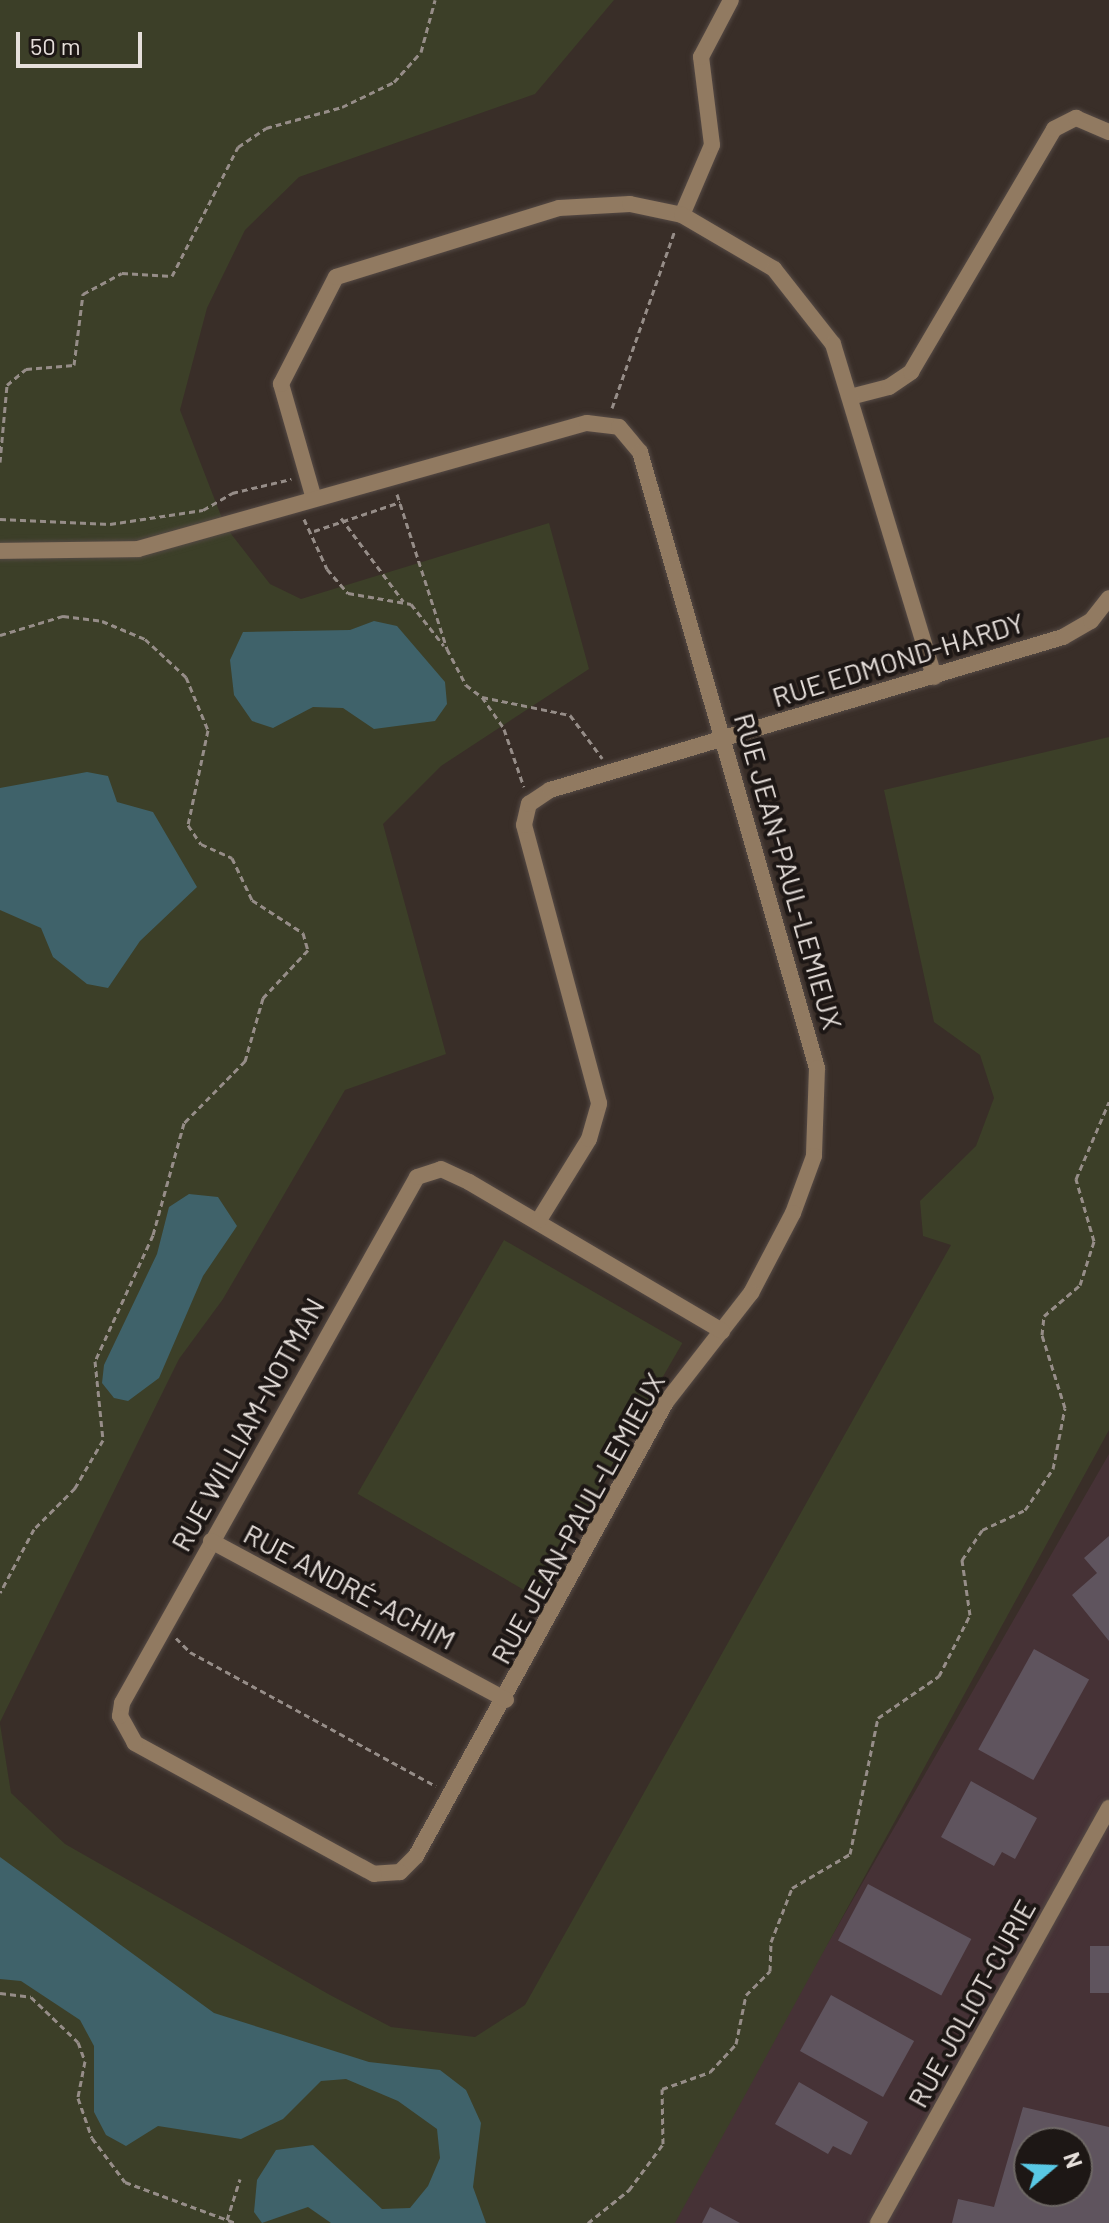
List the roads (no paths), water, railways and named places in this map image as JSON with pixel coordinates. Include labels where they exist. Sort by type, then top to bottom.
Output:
[{"type":"street","points":[[682,215],[712,145],[701,57],[731,0]]},
{"type":"street","points":[[850,397],[889,387],[911,372],[1054,129],[1076,118],[1109,132]]},
{"type":"street","points":[[0,551],[138,549],[314,499],[281,384],[336,277],[559,208],[604,203],[682,215],[774,269],[833,344],[934,677]]},
{"type":"street","name":"RUE JEAN-PAUL-LEMIEUX","points":[[314,499],[391,481],[587,423],[611,424],[628,433],[640,452],[813,1045],[820,1112],[802,1196],[751,1293],[666,1402],[506,1700],[452,1795],[400,1872]]},
{"type":"street","name":"RUE EDMOND-HARDY","points":[[539,1220],[589,1139],[599,1103],[524,825],[535,798],[609,772],[1063,637],[1091,621],[1109,598]]},
{"type":"street","name":"RUE WILLIAM-NOTMAN","points":[[400,1872],[374,1874],[135,1743],[120,1716],[122,1703],[211,1541],[417,1177],[441,1169],[539,1220],[722,1331]]},
{"type":"street","name":"RUE ANDRÉ-ACHIM","points":[[211,1541],[506,1700]]},
{"type":"street","name":"RUE JOLIOT-CURIE","points":[[878,2223],[1109,1808]]},
{"type":"water","points":[[374,621],[397,626],[445,682],[447,704],[435,721],[374,729],[343,708],[313,707],[273,728],[252,721],[234,695],[230,660],[243,632],[350,630]]},
{"type":"water","points":[[87,772],[108,776],[117,802],[153,812],[197,887],[140,941],[108,988],[87,984],[53,957],[41,928],[0,910],[0,788]]},
{"type":"water","points":[[189,1194],[218,1197],[237,1226],[203,1276],[159,1378],[128,1401],[114,1398],[102,1383],[104,1365],[157,1254],[169,1207]]},
{"type":"water","points":[[0,1857],[214,2013],[369,2062],[440,2070],[466,2090],[481,2123],[473,2187],[486,2223],[331,2223],[308,2207],[262,2223],[254,2212],[257,2180],[276,2150],[313,2145],[382,2209],[410,2208],[428,2186],[440,2158],[437,2129],[398,2101],[346,2079],[321,2081],[283,2119],[241,2139],[158,2126],[126,2146],[106,2135],[94,2112],[94,2046],[80,2020],[21,1981],[0,1979]]}]
